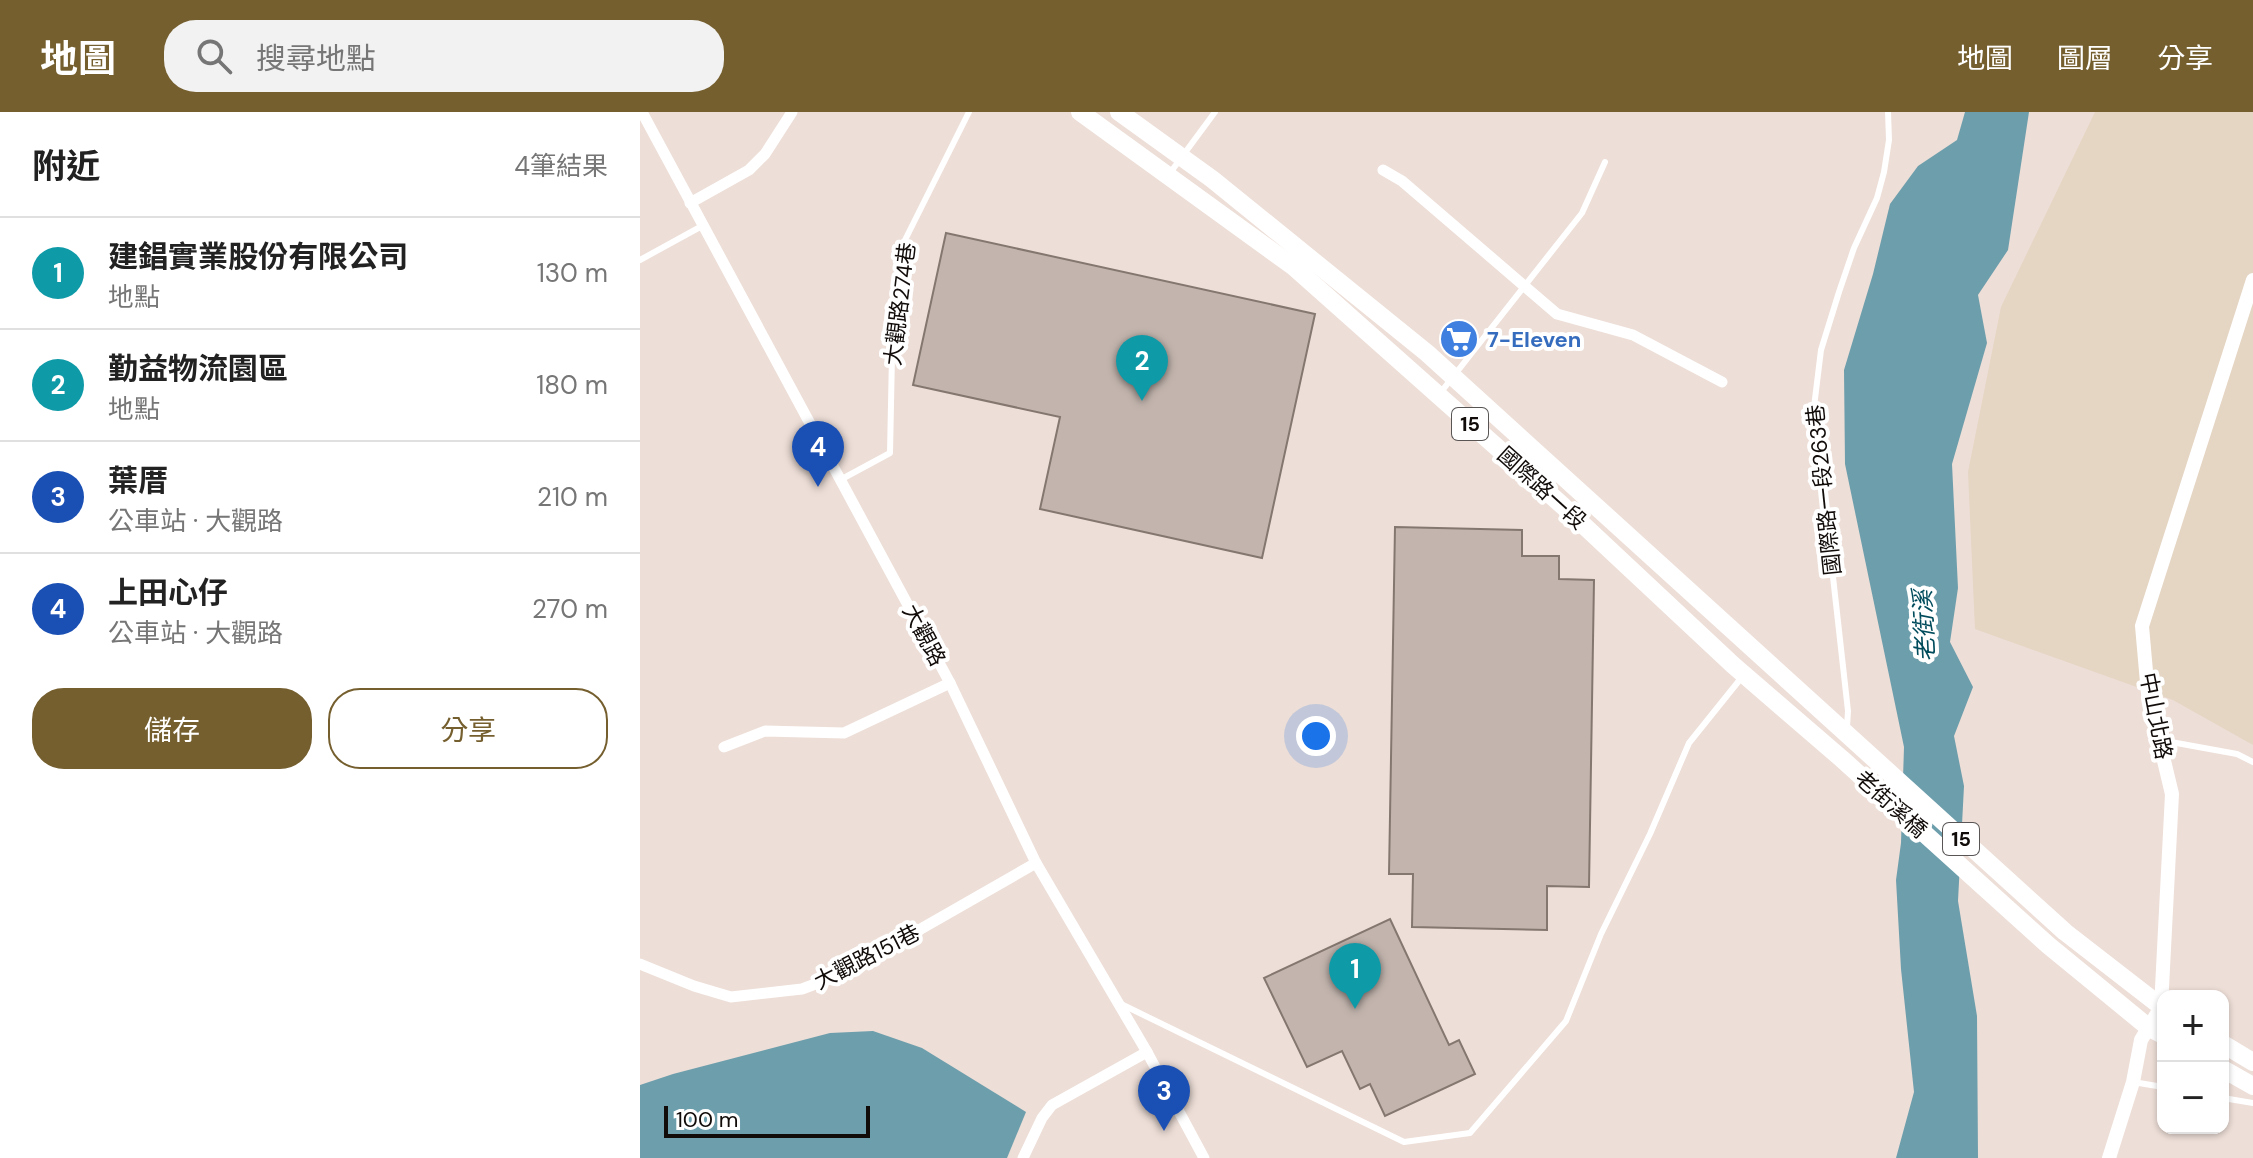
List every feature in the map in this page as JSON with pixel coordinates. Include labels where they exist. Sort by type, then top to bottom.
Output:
[{"type":"main road","name":"國際路一段","points":[[1080,112],[1294,267],[1563,506],[1744,675],[1842,759]]},
{"type":"main road","name":"國際路一段","points":[[1119,112],[1212,179],[1452,376],[1852,740]]},
{"type":"main road","name":"老街溪橋","points":[[1852,740],[2065,932],[2157,1004]]},
{"type":"main road","name":"老街溪橋","points":[[1842,759],[2048,945],[2156,1031]]},
{"type":"main road","points":[[2229,1048],[2253,1062]]},
{"type":"main road","points":[[2229,1072],[2253,1086]]},
{"type":"street","name":"大觀路","points":[[642,112],[950,683],[1036,863],[1147,1052],[1204,1158]]},
{"type":"street","points":[[690,203],[749,170],[765,154],[792,112]]},
{"type":"street","points":[[1383,170],[1402,181],[1557,314],[1633,335],[1722,382]]},
{"type":"street","name":"中山北路","points":[[2163,990],[2172,794],[2148,694],[2142,626],[2253,280]]},
{"type":"street","points":[[724,747],[765,731],[844,733],[950,683]]},
{"type":"street","name":"大觀路151巷","points":[[640,964],[731,997],[802,989],[842,974],[1036,863]]},
{"type":"street","points":[[2109,1158],[2133,1082],[2141,1040],[2156,1031]]},
{"type":"street","points":[[1023,1158],[1042,1118],[1052,1105],[1147,1052]]},
{"type":"lane","name":"大觀路274巷","points":[[840,480],[890,453],[892,355],[905,240],[969,112]]},
{"type":"lane","points":[[1168,176],[1215,112]]},
{"type":"lane","name":"國際路一段263巷","points":[[1852,740],[1814,407],[1821,350],[1854,248],[1877,198],[1884,172],[1889,140],[1888,112]]},
{"type":"lane","points":[[1439,395],[1582,213],[1605,162]]},
{"type":"lane","points":[[640,260],[702,226]]},
{"type":"lane","points":[[1116,1002],[1404,1142],[1470,1133],[1566,1021],[1601,934],[1650,834],[1689,743],[1744,675]]},
{"type":"lane","points":[[2160,740],[2237,754],[2253,762]]},
{"type":"lane","points":[[2133,1082],[2157,1086]]},
{"type":"lane","points":[[2229,1099],[2253,1103]]},
{"type":"shaded area","points":[[2095,112],[2253,112],[2253,745],[2173,700],[1975,629],[1968,472],[2001,307]]},
{"type":"water","name":"老街溪","points":[[1965,112],[2029,112],[2008,250],[1978,295],[1987,343],[1952,464],[1958,588],[1950,642],[1973,687],[1954,736],[1964,786],[1958,901],[1977,1016],[1978,1158],[1896,1158],[1914,1092],[1901,969],[1896,880],[1901,843],[1904,747],[1845,464],[1844,370],[1890,204],[1918,166],[1957,140]]},
{"type":"water","points":[[873,1031],[922,1048],[1026,1112],[1007,1158],[640,1158],[640,1085],[830,1033]]},
{"type":"building","points":[[946,233],[1315,314],[1262,558],[1040,509],[1060,417],[913,385]]},
{"type":"building","points":[[1395,527],[1522,530],[1522,556],[1559,556],[1559,579],[1594,580],[1589,887],[1547,886],[1547,930],[1412,927],[1413,874],[1389,874]]},
{"type":"building","points":[[1390,919],[1449,1045],[1459,1040],[1475,1074],[1385,1116],[1370,1084],[1360,1089],[1342,1051],[1307,1067],[1264,978]]},
{"type":"place","name":"7-Eleven","points":[[1459,339]]},
{"type":"place","name":"勤益物流園區","points":[[1142,401]]},
{"type":"place","name":"上田心仔","points":[[818,487]]},
{"type":"place","name":"建錩實業股份有限公司","points":[[1355,1009]]},
{"type":"place","name":"葉厝","points":[[1164,1131]]}]
